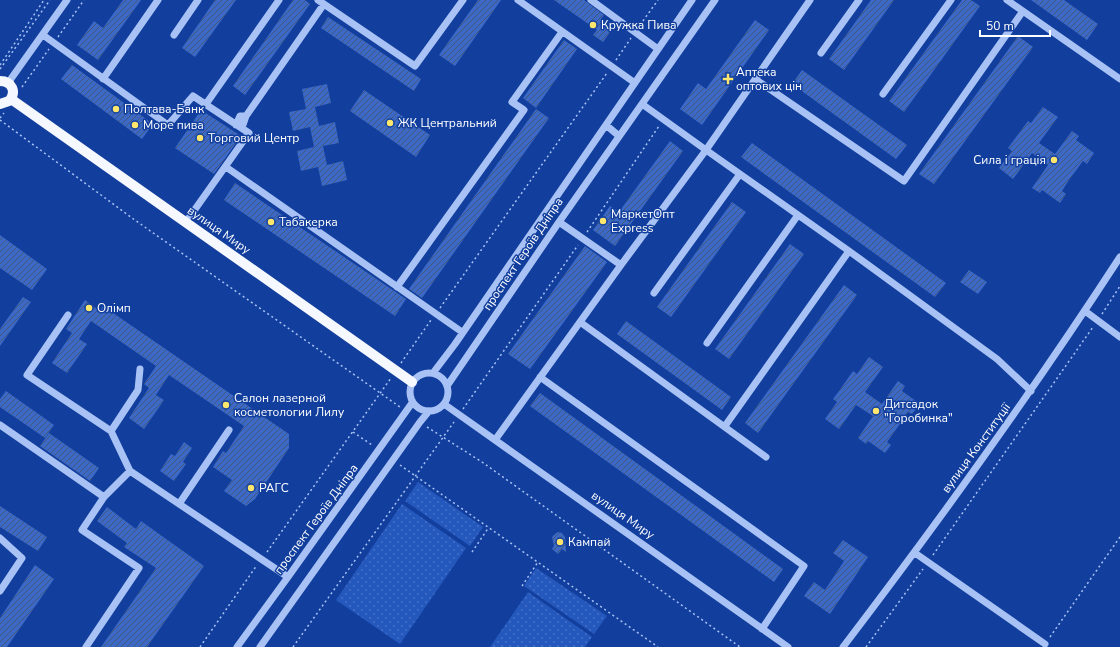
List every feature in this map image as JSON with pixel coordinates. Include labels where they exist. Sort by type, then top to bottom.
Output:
[{"type":"main road","points":[[0,104],[6,103],[12,99],[13,96],[12,89],[4,82]]},
{"type":"main road","name":"вулиця Миру","points":[[12,99],[412,382]]},
{"type":"street","points":[[4,82],[43,34],[67,0]]},
{"type":"street","points":[[103,79],[158,0]]},
{"type":"street","points":[[174,35],[198,0]]},
{"type":"street","points":[[206,104],[279,0]]},
{"type":"street","points":[[236,125],[240,116],[246,116],[321,2],[415,66],[463,0]]},
{"type":"street","points":[[518,0],[635,83]]},
{"type":"street","name":"проспект Героїв Дніпра","points":[[433,373],[692,0]]},
{"type":"street","name":"проспект Героїв Дніпра","points":[[447,386],[559,222],[715,0]]},
{"type":"street","points":[[495,440],[706,150],[810,0]]},
{"type":"street","points":[[820,53],[859,0]]},
{"type":"street","points":[[883,94],[951,0]]},
{"type":"street","points":[[1008,0],[1120,79]]},
{"type":"street","points":[[595,1],[658,49]]},
{"type":"street","points":[[756,79],[904,181],[1023,11]]},
{"type":"street","points":[[397,286],[524,110],[512,102],[562,32]]},
{"type":"street","points":[[43,34],[168,125],[193,96],[249,133],[186,222]]},
{"type":"street","points":[[642,104],[998,359],[1031,391]]},
{"type":"street","points":[[606,125],[619,136]]},
{"type":"street","points":[[226,167],[462,332]]},
{"type":"street","points":[[654,293],[740,174]]},
{"type":"street","points":[[707,343],[798,215]]},
{"type":"street","points":[[559,222],[621,265]]},
{"type":"street","points":[[724,426],[849,251]]},
{"type":"street","name":"вулиця Конституції","points":[[843,647],[914,553],[1031,391],[1120,257]]},
{"type":"street","points":[[1085,311],[1120,336]]},
{"type":"street","points":[[68,315],[27,375],[111,431],[130,471],[288,577]]},
{"type":"street","points":[[580,322],[766,457]]},
{"type":"street","points":[[111,431],[138,390],[140,369]]},
{"type":"street","points":[[260,647],[420,422],[429,412],[440,408],[444,404],[448,392],[447,386],[444,380],[433,373],[421,374],[412,382],[410,389],[412,403],[419,409],[429,412]]},
{"type":"street","points":[[540,377],[804,566],[762,629]]},
{"type":"street","name":"проспект Героїв Дніпра","points":[[237,647],[412,403]]},
{"type":"street","name":"вулиця Миру","points":[[444,404],[788,647]]},
{"type":"street","points":[[0,425],[104,497]]},
{"type":"street","points":[[179,504],[229,430]]},
{"type":"street","points":[[86,647],[140,568],[82,530],[104,497],[130,471]]},
{"type":"street","points":[[0,538],[22,558],[0,591]]},
{"type":"street","points":[[914,553],[1045,644]]},
{"type":"path","points":[[0,65],[44,0]]},
{"type":"path","points":[[0,69],[50,0]]},
{"type":"path","points":[[22,87],[84,0]]},
{"type":"path","points":[[200,647],[658,0]]},
{"type":"path","points":[[12,99],[0,119],[132,218],[406,412]]},
{"type":"path","points":[[293,647],[444,437],[659,126]]},
{"type":"path","points":[[866,647],[929,562],[1120,286]]},
{"type":"path","points":[[420,422],[482,462],[740,647]]},
{"type":"path","points":[[353,432],[379,450]]},
{"type":"path","points":[[393,460],[658,647]]},
{"type":"path","points":[[472,552],[489,527]]},
{"type":"path","points":[[1045,644],[1120,537]]},
{"type":"path","points":[[522,586],[538,562]]},
{"type":"shaded area","points":[[418,482],[483,527],[470,546],[405,501]]},
{"type":"shaded area","points":[[402,504],[466,548],[400,644],[336,600]]},
{"type":"shaded area","points":[[536,568],[607,616],[594,634],[524,586]]},
{"type":"shaded area","points":[[528,592],[592,637],[585,647],[490,647]]},
{"type":"building","points":[[123,0],[141,0],[98,60],[77,45],[94,21],[103,28]]},
{"type":"building","points":[[215,0],[236,0],[195,57],[182,48]]},
{"type":"building","points":[[293,0],[305,0],[310,4],[245,95],[233,86]]},
{"type":"building","points":[[478,0],[501,0],[455,66],[439,55]]},
{"type":"building","points":[[554,0],[584,0],[604,15],[601,19],[613,28],[603,42],[593,35],[597,30]]},
{"type":"building","points":[[871,0],[894,0],[844,70],[829,59]]},
{"type":"building","points":[[962,0],[971,0],[980,6],[904,112],[889,101]]},
{"type":"building","points":[[1031,0],[1064,0],[1098,24],[1087,40]]},
{"type":"building","points":[[328,17],[421,79],[414,91],[321,28]]},
{"type":"building","points":[[755,20],[769,30],[702,125],[680,109],[698,83],[706,89]]},
{"type":"building","points":[[1018,36],[1033,47],[934,184],[919,174]]},
{"type":"building","points":[[564,40],[577,49],[536,108],[523,98]]},
{"type":"building","points":[[72,65],[153,124],[142,139],[61,79]]},
{"type":"building","points":[[802,70],[907,145],[896,159],[792,84]]},
{"type":"building","points":[[327,84],[331,103],[315,107],[319,126],[335,122],[339,143],[323,146],[327,165],[343,161],[347,180],[322,186],[318,167],[301,171],[297,151],[314,147],[310,127],[293,131],[289,112],[306,109],[302,89]]},
{"type":"building","name":"ЖК Центральний","points":[[364,90],[430,135],[416,157],[350,111]]},
{"type":"building","points":[[1043,107],[1058,117],[1039,143],[1055,154],[1072,131],[1079,136],[1076,140],[1094,153],[1087,164],[1083,161],[1069,180],[1062,191],[1066,194],[1060,203],[1042,190],[1040,193],[1032,188],[1048,165],[1032,153],[1013,179],[999,168],[1012,151],[1008,148],[1028,121],[1031,123]]},
{"type":"building","points":[[536,109],[549,118],[422,298],[409,289]]},
{"type":"building","points":[[201,110],[241,136],[214,174],[175,148]]},
{"type":"building","points":[[670,141],[683,151],[615,246],[593,230],[610,206],[619,212]]},
{"type":"building","points":[[752,143],[946,283],[935,297],[741,157]]},
{"type":"building","points":[[235,183],[406,299],[395,316],[224,200]]},
{"type":"building","points":[[732,202],[746,212],[671,317],[657,307]]},
{"type":"building","points":[[0,235],[47,269],[32,290],[0,268]]},
{"type":"building","points":[[790,244],[804,254],[729,359],[715,349]]},
{"type":"building","points":[[585,246],[607,262],[530,369],[508,354]]},
{"type":"building","points":[[969,270],[987,282],[978,294],[960,282]]},
{"type":"building","points":[[844,285],[857,295],[758,433],[745,423]]},
{"type":"building","points":[[23,297],[31,302],[0,346],[0,329]]},
{"type":"building","points":[[85,300],[100,311],[103,306],[289,434],[289,448],[255,499],[246,506],[224,491],[232,480],[213,467],[223,451],[226,453],[244,426],[169,375],[156,395],[164,400],[144,429],[129,418],[149,388],[144,384],[156,366],[91,321],[79,339],[87,344],[67,373],[52,363],[72,333],[66,329]]},
{"type":"building","points":[[626,321],[731,397],[722,410],[617,334]]},
{"type":"building","points":[[869,357],[883,367],[865,392],[882,404],[898,381],[905,386],[902,391],[920,404],[912,414],[908,412],[887,442],[891,445],[885,453],[868,441],[866,444],[858,438],[873,416],[856,405],[839,429],[825,419],[837,402],[833,399],[853,371],[857,374]]},
{"type":"building","points":[[6,391],[54,425],[45,438],[0,407],[0,399]]},
{"type":"building","points":[[540,393],[783,569],[774,582],[530,406]]},
{"type":"building","points":[[49,433],[99,468],[90,481],[40,446]]},
{"type":"building","points":[[184,442],[192,448],[183,462],[186,464],[174,481],[160,471],[171,454],[175,456]]},
{"type":"building","points":[[0,506],[47,537],[38,551],[0,527]]},
{"type":"building","points":[[107,507],[136,529],[141,521],[204,566],[147,647],[101,647],[156,568],[124,547],[127,543],[97,521]]},
{"type":"building","points":[[558,532],[562,533],[565,537],[566,552],[562,549],[558,554],[552,549],[554,546],[552,537]]},
{"type":"building","points":[[843,540],[868,557],[830,614],[804,596],[814,582],[825,590],[844,561],[833,553]]},
{"type":"building","points":[[35,565],[54,579],[7,647],[0,647],[0,618]]},
{"type":"place","name":"Кружка Пива","points":[[593,25]]},
{"type":"place","name":"Аптека оптових цін","points":[[728,79]]},
{"type":"place","name":"Полтава-Банк","points":[[116,109]]},
{"type":"place","name":"ЖК Центральний","points":[[390,123]]},
{"type":"place","name":"Море пива","points":[[135,125]]},
{"type":"place","name":"Торговий Центр","points":[[200,138]]},
{"type":"place","name":"Сила і грація","points":[[1054,160]]},
{"type":"place","name":"МаркетОпт Express","points":[[603,221]]},
{"type":"place","name":"Табакерка","points":[[271,222]]},
{"type":"place","name":"Олімп","points":[[89,308]]},
{"type":"place","name":"Салон лазерной косметологии Лилу","points":[[226,405]]},
{"type":"place","name":"Дитсадок \"Горобинка\"","points":[[876,411]]},
{"type":"place","name":"РАГС","points":[[251,488]]},
{"type":"place","name":"Кампай","points":[[560,542]]}]
